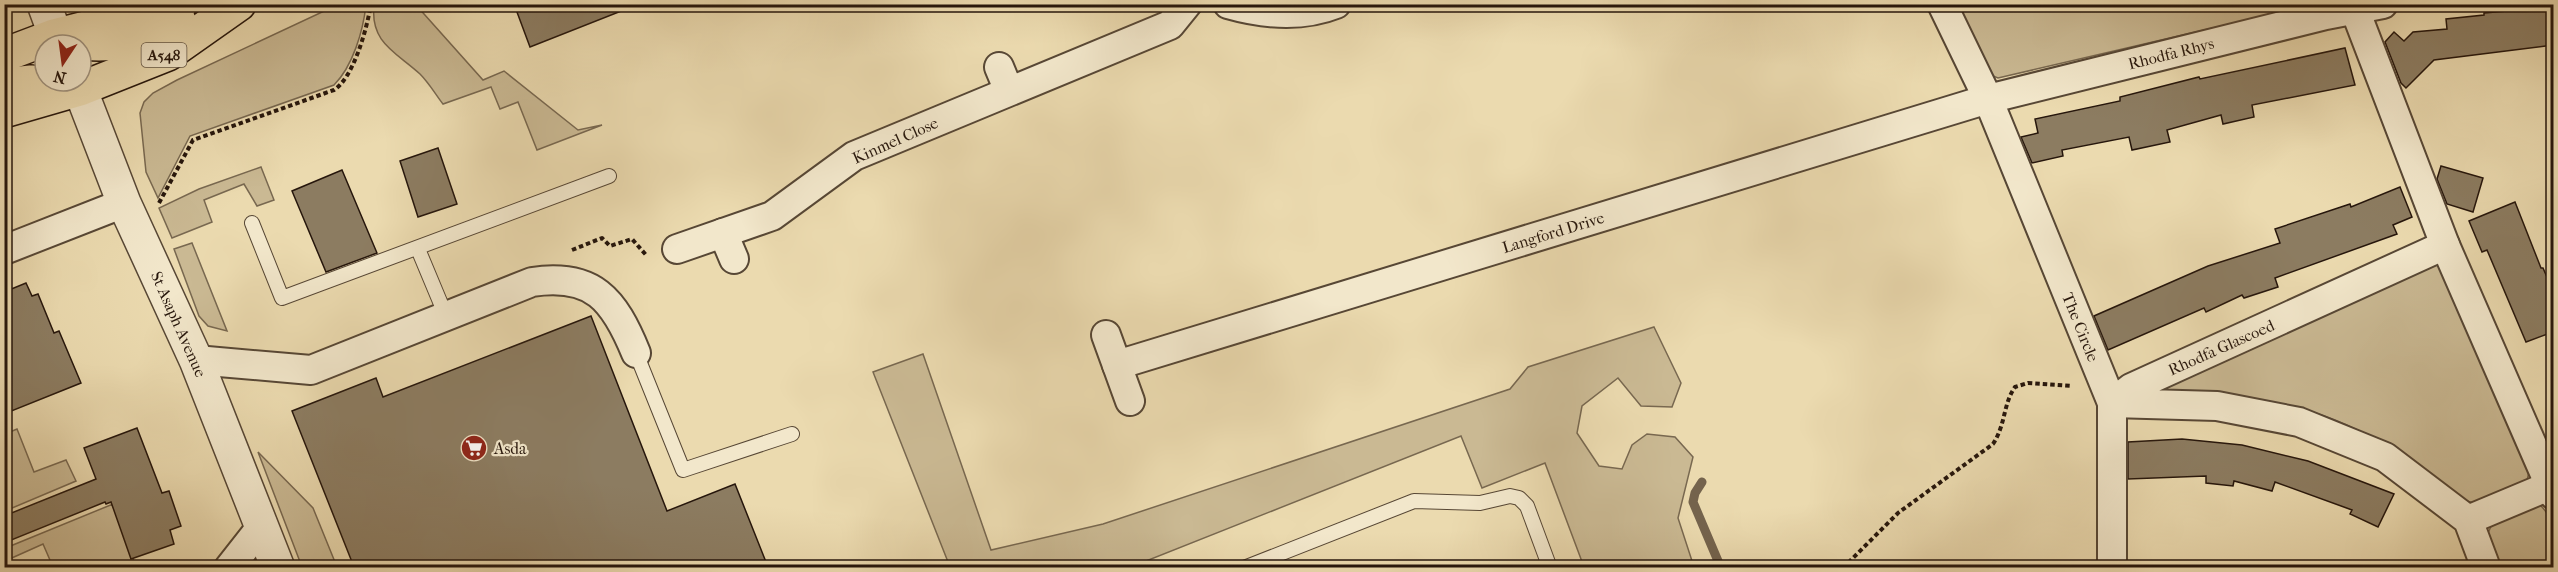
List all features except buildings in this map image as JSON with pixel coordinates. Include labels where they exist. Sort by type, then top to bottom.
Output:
[{"type":"main road","points":[[80,33],[180,4]]},
{"type":"main road","points":[[93,42],[116,44],[133,40],[219,4]]},
{"type":"main road","name":"A548","points":[[93,80],[168,54],[239,4]]},
{"type":"main road","points":[[4,55],[33,47]]},
{"type":"main road","points":[[4,84],[33,82]]},
{"type":"main road","name":"A548","points":[[4,111],[56,93]]},
{"type":"street","points":[[44,4],[54,33]]},
{"type":"street","name":"Kinmel Close","points":[[677,249],[772,216],[854,156],[1004,79],[1170,25],[1187,4]]},
{"type":"street","points":[[1228,4],[1252,11],[1291,14],[1327,8],[1336,4]]},
{"type":"street","name":"Rhodfa Rhys","points":[[1989,99],[2324,10],[2355,10],[2383,4]]},
{"type":"street","name":"The Circle","points":[[1947,6],[1989,99],[2109,395],[2112,567]]},
{"type":"street","points":[[2355,10],[2445,245],[2552,488],[2468,520]]},
{"type":"street","name":"St Asaph Avenue","points":[[82,93],[123,203],[196,360],[278,567]]},
{"type":"street","name":"Langford Drive","points":[[1117,365],[1989,99]]},
{"type":"street","points":[[4,250],[123,203]]},
{"type":"street","points":[[723,233],[734,259]]},
{"type":"street","name":"Rhodfa Glascoed","points":[[2109,395],[2131,388],[2445,245]]},
{"type":"street","points":[[196,360],[311,370],[532,282],[556,279],[586,284],[606,301],[624,322],[636,352]]},
{"type":"street","points":[[1106,335],[1130,401]]},
{"type":"street","points":[[2109,395],[2217,406],[2299,422],[2385,457],[2468,520],[2486,567]]},
{"type":"street","points":[[229,567],[262,526]]},
{"type":"lane","points":[[252,223],[282,298],[609,176]]},
{"type":"lane","points":[[418,249],[446,316]]},
{"type":"lane","points":[[636,352],[683,470],[792,434]]},
{"type":"lane","points":[[1244,567],[1414,501],[1480,503],[1510,496],[1519,498],[1527,506],[1550,567]]},
{"type":"path","points":[[140,238],[193,140],[334,90],[342,85],[354,59],[371,4]]},
{"type":"path","points":[[556,279],[559,255],[602,238],[610,246],[632,239],[649,259],[677,249]]},
{"type":"path","points":[[1843,567],[1898,513],[1993,444],[2002,430],[2009,395],[2015,387],[2028,383],[2109,395]]},
{"type":"shaded area","points":[[1978,4],[2299,5],[2295,9],[1998,78],[1983,72],[1957,19],[1963,10]]},
{"type":"shaded area","points":[[337,5],[366,5],[352,58],[334,85],[190,136],[158,198],[146,172],[140,113],[144,102],[153,93],[177,80]]},
{"type":"shaded area","points":[[374,5],[416,5],[483,80],[504,71],[578,130],[602,125],[537,150],[518,102],[500,109],[491,87],[443,104],[420,74],[386,46],[380,38],[374,18]]},
{"type":"shaded area","points":[[261,167],[274,200],[257,206],[244,184],[204,200],[212,222],[172,238],[159,208],[199,189]]},
{"type":"shaded area","points":[[192,243],[227,331],[208,326],[199,316],[174,249]]},
{"type":"shaded area","points":[[2438,263],[2529,472],[2526,485],[2504,495],[2481,503],[2466,501],[2379,442],[2322,415],[2294,407],[2236,398],[2145,395]]},
{"type":"shaded area","points":[[1654,327],[1681,383],[1672,407],[1641,406],[1618,378],[1582,406],[1577,433],[1599,466],[1622,469],[1632,445],[1647,434],[1675,437],[1693,457],[1678,518],[1694,567],[1584,567],[1545,463],[1482,488],[1461,436],[1131,567],[950,567],[873,372],[923,354],[991,550],[1103,524],[1510,389],[1528,367]]},
{"type":"shaded area","points":[[17,429],[34,472],[66,460],[76,481],[5,511],[5,434]]},
{"type":"shaded area","points":[[258,452],[313,508],[337,567],[302,567]]},
{"type":"shaded area","points":[[113,504],[136,567],[53,567],[43,544],[5,561],[4,541],[8,547]]},
{"type":"shaded area","points":[[2540,505],[2550,518],[2552,526],[2553,567],[2496,567],[2488,533],[2493,522]]},
{"type":"waterway","points":[[1702,482],[1695,493],[1693,502],[1721,568]]},
{"type":"place","name":"Asda","points":[[474,448]]}]
